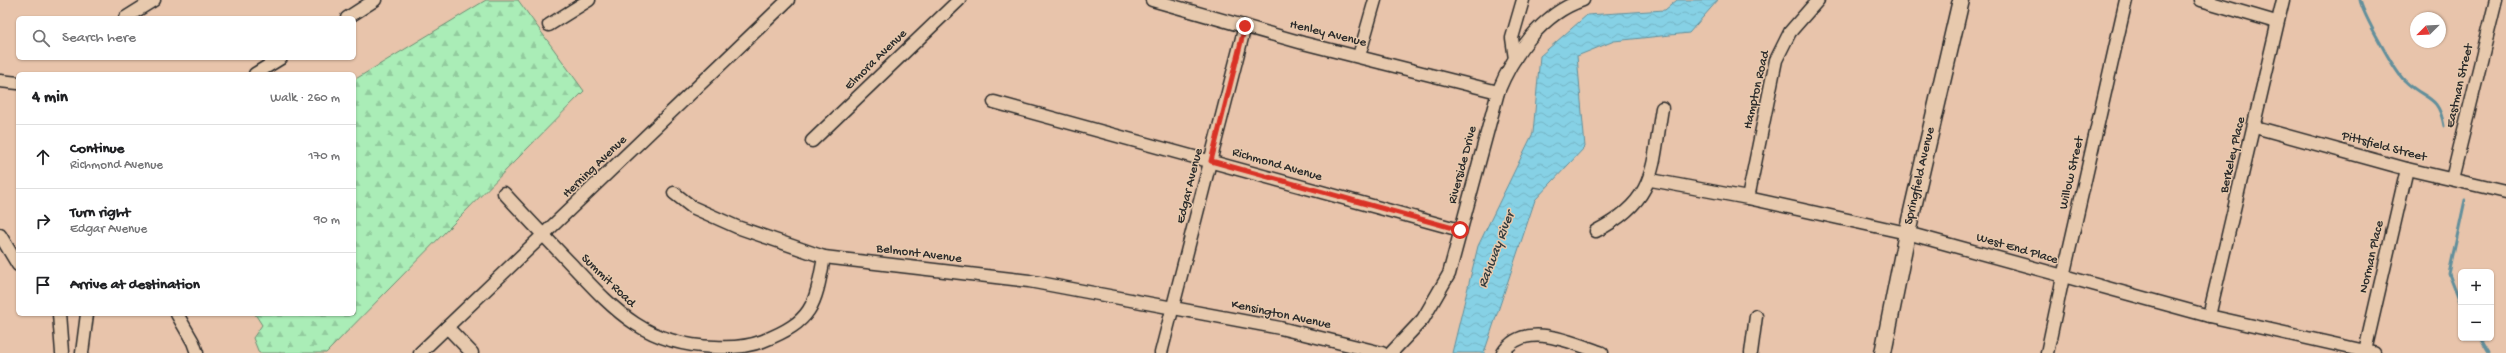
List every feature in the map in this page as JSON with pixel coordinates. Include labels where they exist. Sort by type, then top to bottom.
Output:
[{"type":"street","points":[[128,16],[154,0]]},
{"type":"street","points":[[350,16],[375,0]]},
{"type":"street","points":[[549,25],[589,0]]},
{"type":"street","name":"Herning Avenue","points":[[420,353],[788,0]]},
{"type":"street","name":"Elmora Avenue","points":[[812,141],[959,0]]},
{"type":"street","name":"Henley Avenue","points":[[1152,0],[1245,26],[1498,92]]},
{"type":"street","points":[[1359,56],[1375,0]]},
{"type":"street","points":[[1515,59],[1512,38],[1523,0]]},
{"type":"street","name":"Riverside Drive","points":[[1391,353],[1423,319],[1436,299],[1449,274],[1498,92],[1515,59],[1554,15],[1583,0]]},
{"type":"street","name":"Hampton Road","points":[[1748,198],[1776,60],[1790,32],[1818,0]]},
{"type":"street","name":"Springfield Avenue","points":[[1883,353],[1907,232],[1961,0]]},
{"type":"street","name":"Willow Street","points":[[2048,353],[2062,277],[2126,0]]},
{"type":"street","points":[[2201,0],[2276,22]]},
{"type":"street","name":"Berkeley Place","points":[[2209,316],[2255,127],[2276,22],[2283,0]]},
{"type":"street","name":"Eastman Street","points":[[2452,179],[2496,0]]},
{"type":"street","name":"Edgar Avenue","points":[[1161,353],[1245,26]]},
{"type":"street","points":[[258,72],[278,60]]},
{"type":"street","points":[[0,81],[16,83]]},
{"type":"street","name":"Richmond Avenue","points":[[994,102],[1460,230]]},
{"type":"street","points":[[1596,231],[1627,212],[1640,199],[1650,180],[1662,108]]},
{"type":"street","name":"Pittsfield Street","points":[[2255,127],[2406,169],[2506,192]]},
{"type":"street","name":"Norman Place","points":[[2370,352],[2406,169]]},
{"type":"street","name":"West End Place","points":[[1650,180],[1748,198],[1907,232],[2062,277],[2209,316],[2342,349],[2370,352]]},
{"type":"street","name":"Belmont Avenue","points":[[674,193],[692,207],[737,227],[824,257],[1029,281],[1173,308]]},
{"type":"street","name":"Summit Road","points":[[504,194],[614,309],[627,319],[676,342],[704,347],[751,346],[772,337],[798,322],[809,311],[817,298],[824,257]]},
{"type":"street","points":[[0,235],[16,261]]},
{"type":"street","name":"Kensington Avenue","points":[[1173,308],[1280,328],[1382,353]]},
{"type":"street","points":[[59,316],[62,353]]},
{"type":"street","points":[[82,353],[87,316]]},
{"type":"street","points":[[178,316],[194,342],[197,353]]},
{"type":"street","points":[[1751,353],[1756,316]]},
{"type":"street","points":[[447,327],[472,353]]},
{"type":"street","points":[[1503,353],[1515,342],[1542,335],[1565,340],[1602,353]]},
{"type":"green space","points":[[486,0],[518,0],[584,91],[326,353],[259,353],[253,338],[262,325],[256,316],[356,316],[356,79]]},
{"type":"water","name":"Rahway River","points":[[1677,0],[1718,0],[1689,33],[1614,41],[1577,56],[1585,147],[1535,200],[1484,353],[1452,353],[1478,246],[1533,133],[1540,56],[1587,15],[1665,10]]},
{"type":"waterway","points":[[2360,0],[2373,29],[2393,65],[2404,80],[2434,102],[2441,115],[2444,126]]},
{"type":"waterway","points":[[2458,297],[2449,274],[2465,200]]},
{"type":"waterway","points":[[2482,341],[2489,353]]},
{"type":"route","points":[[1245,26],[1211,161],[1460,230]]}]
